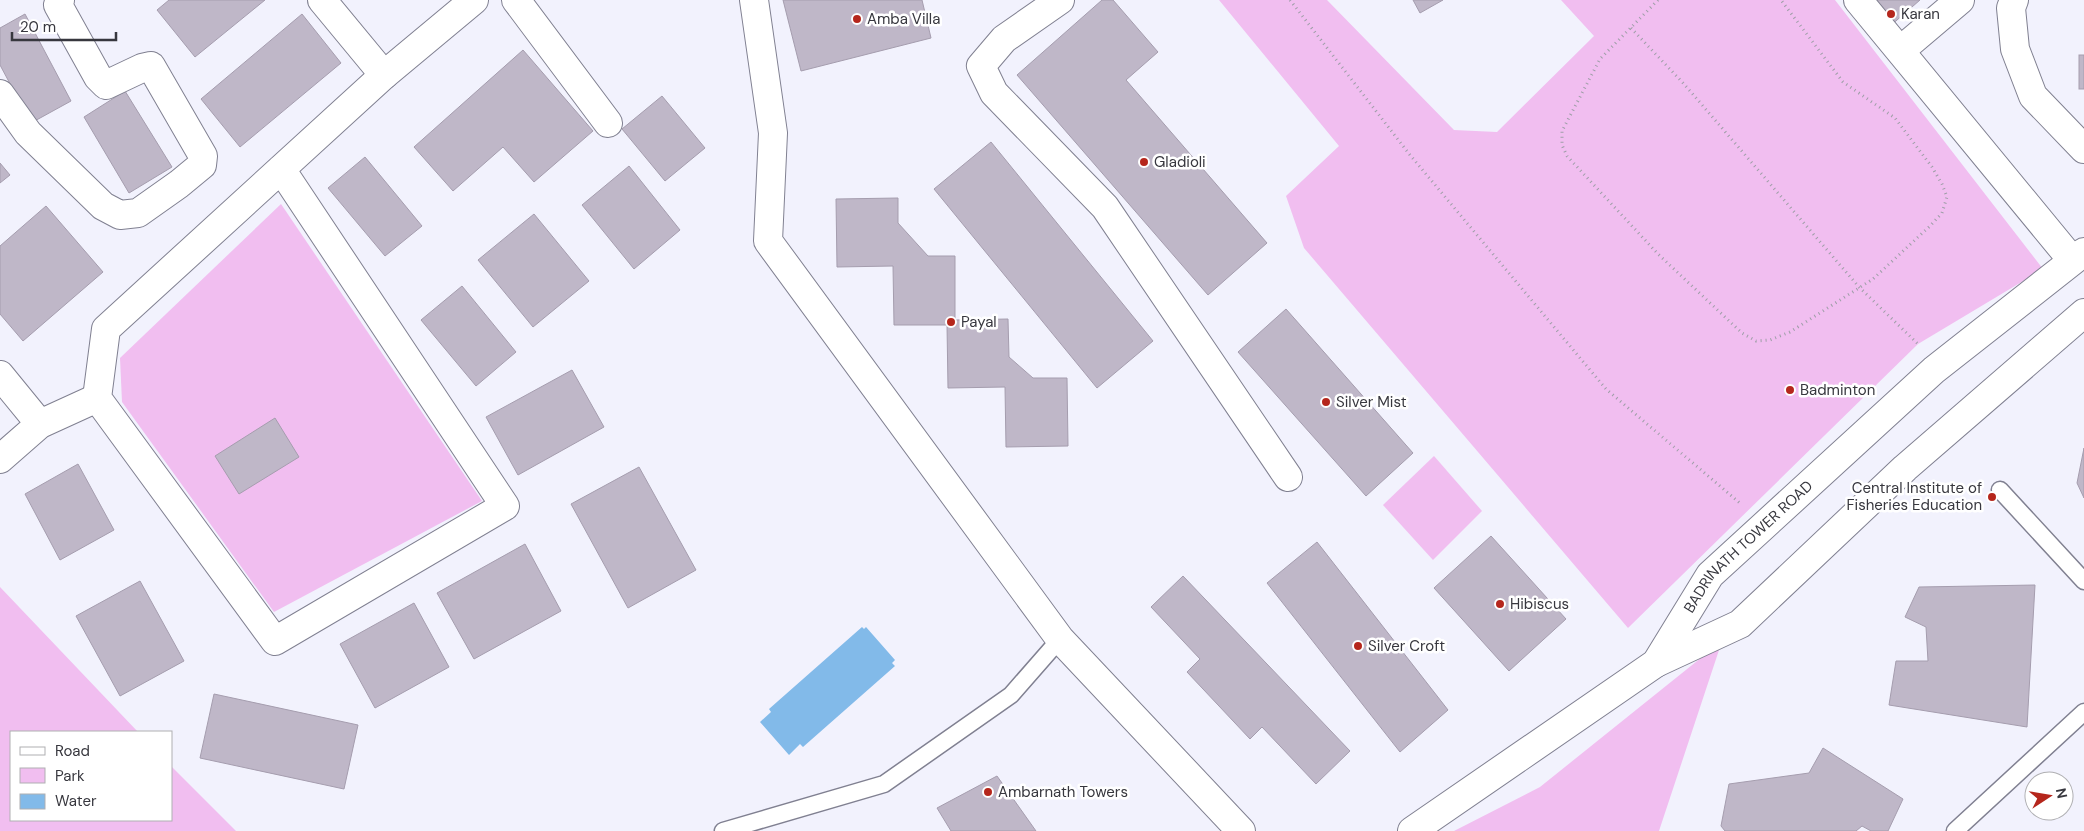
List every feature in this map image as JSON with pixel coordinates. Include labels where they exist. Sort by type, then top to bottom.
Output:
[{"type":"street","points":[[0,94],[28,133],[103,206],[120,215],[138,213],[202,165],[203,156],[151,66],[142,68],[106,85],[98,78],[58,4],[60,0]]},
{"type":"street","points":[[322,0],[384,75]]},
{"type":"street","points":[[281,169],[505,506],[275,641],[97,398],[106,329],[281,169],[384,75],[474,0]]},
{"type":"street","points":[[516,0],[608,123]]},
{"type":"street","points":[[754,0],[773,133],[768,241],[1060,639],[1241,831]]},
{"type":"street","points":[[1060,0],[1004,39],[981,66],[994,94],[1105,207],[1288,477]]},
{"type":"street","points":[[1858,0],[2078,256]]},
{"type":"street","points":[[1901,50],[1960,0]]},
{"type":"street","points":[[2014,0],[2011,8],[2015,49],[2033,96],[2084,149]]},
{"type":"street","name":"BADRINATH TOWER ROAD","points":[[1412,831],[1656,663],[1710,575],[1934,370],[2078,256]]},
{"type":"street","points":[[1656,663],[1740,624],[1905,468],[2084,313]]},
{"type":"street","points":[[2,382],[40,424]]},
{"type":"street","points":[[0,459],[40,424],[97,398]]},
{"type":"lane","points":[[2000,490],[2084,581]]},
{"type":"lane","points":[[724,831],[884,784],[1011,695],[1060,639]]},
{"type":"lane","points":[[1955,831],[2084,712]]},
{"type":"path","points":[[1290,0],[1410,155],[1606,389],[1766,525]]},
{"type":"path","points":[[1658,0],[1600,60],[1570,112],[1562,131],[1562,146],[1568,156],[1658,254],[1742,333],[1756,341],[1770,340],[1790,332],[1874,279],[1942,213],[1947,197],[1932,167],[1895,118],[1843,82],[1781,0]]},
{"type":"path","points":[[1631,28],[1684,84],[1859,287],[1918,344],[1934,370]]},
{"type":"green space","points":[[1219,0],[1327,0],[1454,130],[1497,132],[1594,36],[1561,0],[1835,0],[2043,269],[1918,344],[1628,628],[1304,248],[1286,196],[1339,146]]},
{"type":"green space","points":[[281,204],[482,501],[274,612],[122,402],[120,358]]},
{"type":"green space","points":[[1434,456],[1482,511],[1433,560],[1383,505]]},
{"type":"green space","points":[[0,587],[137,731],[10,731],[10,821],[172,821],[172,767],[236,831],[0,831]]},
{"type":"green space","points":[[1722,641],[1659,831],[1454,831],[1540,787]]},
{"type":"water","points":[[862,627],[864,629],[866,627],[895,660],[892,663],[895,666],[803,747],[800,744],[789,755],[760,722],[771,712],[769,709]]},
{"type":"building","points":[[169,0],[265,0],[195,57],[157,10]]},
{"type":"building","name":"Amba Villa","points":[[783,0],[922,0],[931,38],[801,71]]},
{"type":"building","name":"Gladioli","points":[[1102,0],[1113,0],[1158,52],[1126,80],[1267,243],[1208,295],[1017,75]]},
{"type":"building","points":[[1413,0],[1443,0],[1420,13]]},
{"type":"building","name":"Karan","points":[[1865,0],[1920,0],[1889,27]]},
{"type":"building","points":[[25,14],[71,101],[31,123],[0,65],[0,28]]},
{"type":"building","points":[[302,14],[341,63],[240,147],[201,99]]},
{"type":"building","points":[[523,50],[593,131],[534,182],[503,147],[453,191],[414,147]]},
{"type":"building","points":[[2079,55],[2084,55],[2084,89],[2079,89]]},
{"type":"building","points":[[125,91],[172,167],[129,193],[84,117]]},
{"type":"building","points":[[662,96],[705,148],[665,181],[622,129]]},
{"type":"building","points":[[991,142],[1153,341],[1097,388],[934,189]]},
{"type":"building","points":[[365,157],[422,226],[385,256],[328,188]]},
{"type":"building","points":[[0,163],[10,175],[0,183]]},
{"type":"building","points":[[629,166],[680,230],[634,269],[582,205]]},
{"type":"building","name":"Payal","points":[[898,198],[898,223],[928,256],[955,256],[955,320],[1008,319],[1009,357],[1033,378],[1067,378],[1068,446],[1006,447],[1005,387],[948,388],[947,325],[894,325],[893,266],[837,267],[836,199]]},
{"type":"building","points":[[46,206],[103,272],[23,341],[0,314],[0,246]]},
{"type":"building","points":[[534,214],[589,281],[533,327],[478,260]]},
{"type":"building","points":[[462,286],[516,352],[476,386],[421,320]]},
{"type":"building","name":"Silver Mist","points":[[1286,309],[1413,453],[1366,496],[1238,352]]},
{"type":"building","points":[[572,370],[604,427],[518,475],[486,417]]},
{"type":"building","points":[[275,418],[299,457],[239,494],[215,456]]},
{"type":"building","points":[[2084,448],[2084,498],[2077,483]]},
{"type":"building","points":[[78,464],[114,530],[60,560],[25,494]]},
{"type":"building","points":[[639,467],[696,570],[628,608],[571,504]]},
{"type":"building","name":"Hibiscus","points":[[1491,536],[1566,619],[1509,671],[1434,588]]},
{"type":"building","name":"Silver Croft","points":[[1317,542],[1448,710],[1400,752],[1267,583]]},
{"type":"building","points":[[525,544],[561,611],[474,659],[437,593]]},
{"type":"building","points":[[1183,576],[1350,751],[1316,784],[1262,727],[1250,739],[1187,672],[1200,659],[1151,607]]},
{"type":"building","points":[[140,581],[184,661],[120,696],[76,616]]},
{"type":"building","points":[[2035,585],[2027,727],[1889,705],[1896,661],[1928,661],[1926,627],[1905,617],[1919,587]]},
{"type":"building","points":[[414,603],[449,667],[375,708],[340,644]]},
{"type":"building","points":[[214,694],[358,725],[344,789],[200,758]]},
{"type":"building","points":[[1823,748],[1903,799],[1888,831],[1871,831],[1862,826],[1856,831],[1725,831],[1721,826],[1729,784],[1809,773]]},
{"type":"building","name":"Ambarnath Towers","points":[[997,776],[1036,831],[951,831],[937,808]]},
{"type":"place","name":"Karan","points":[[1891,14]]},
{"type":"place","name":"Amba Villa","points":[[857,19]]},
{"type":"place","name":"Gladioli","points":[[1144,162]]},
{"type":"place","name":"Payal","points":[[951,322]]},
{"type":"place","name":"Badminton","points":[[1790,390]]},
{"type":"place","name":"Silver Mist","points":[[1326,402]]},
{"type":"place","name":"Central Institute of Fisheries Education","points":[[1992,497]]},
{"type":"place","name":"Hibiscus","points":[[1500,604]]},
{"type":"place","name":"Silver Croft","points":[[1358,646]]},
{"type":"place","name":"Ambarnath Towers","points":[[988,792]]}]
